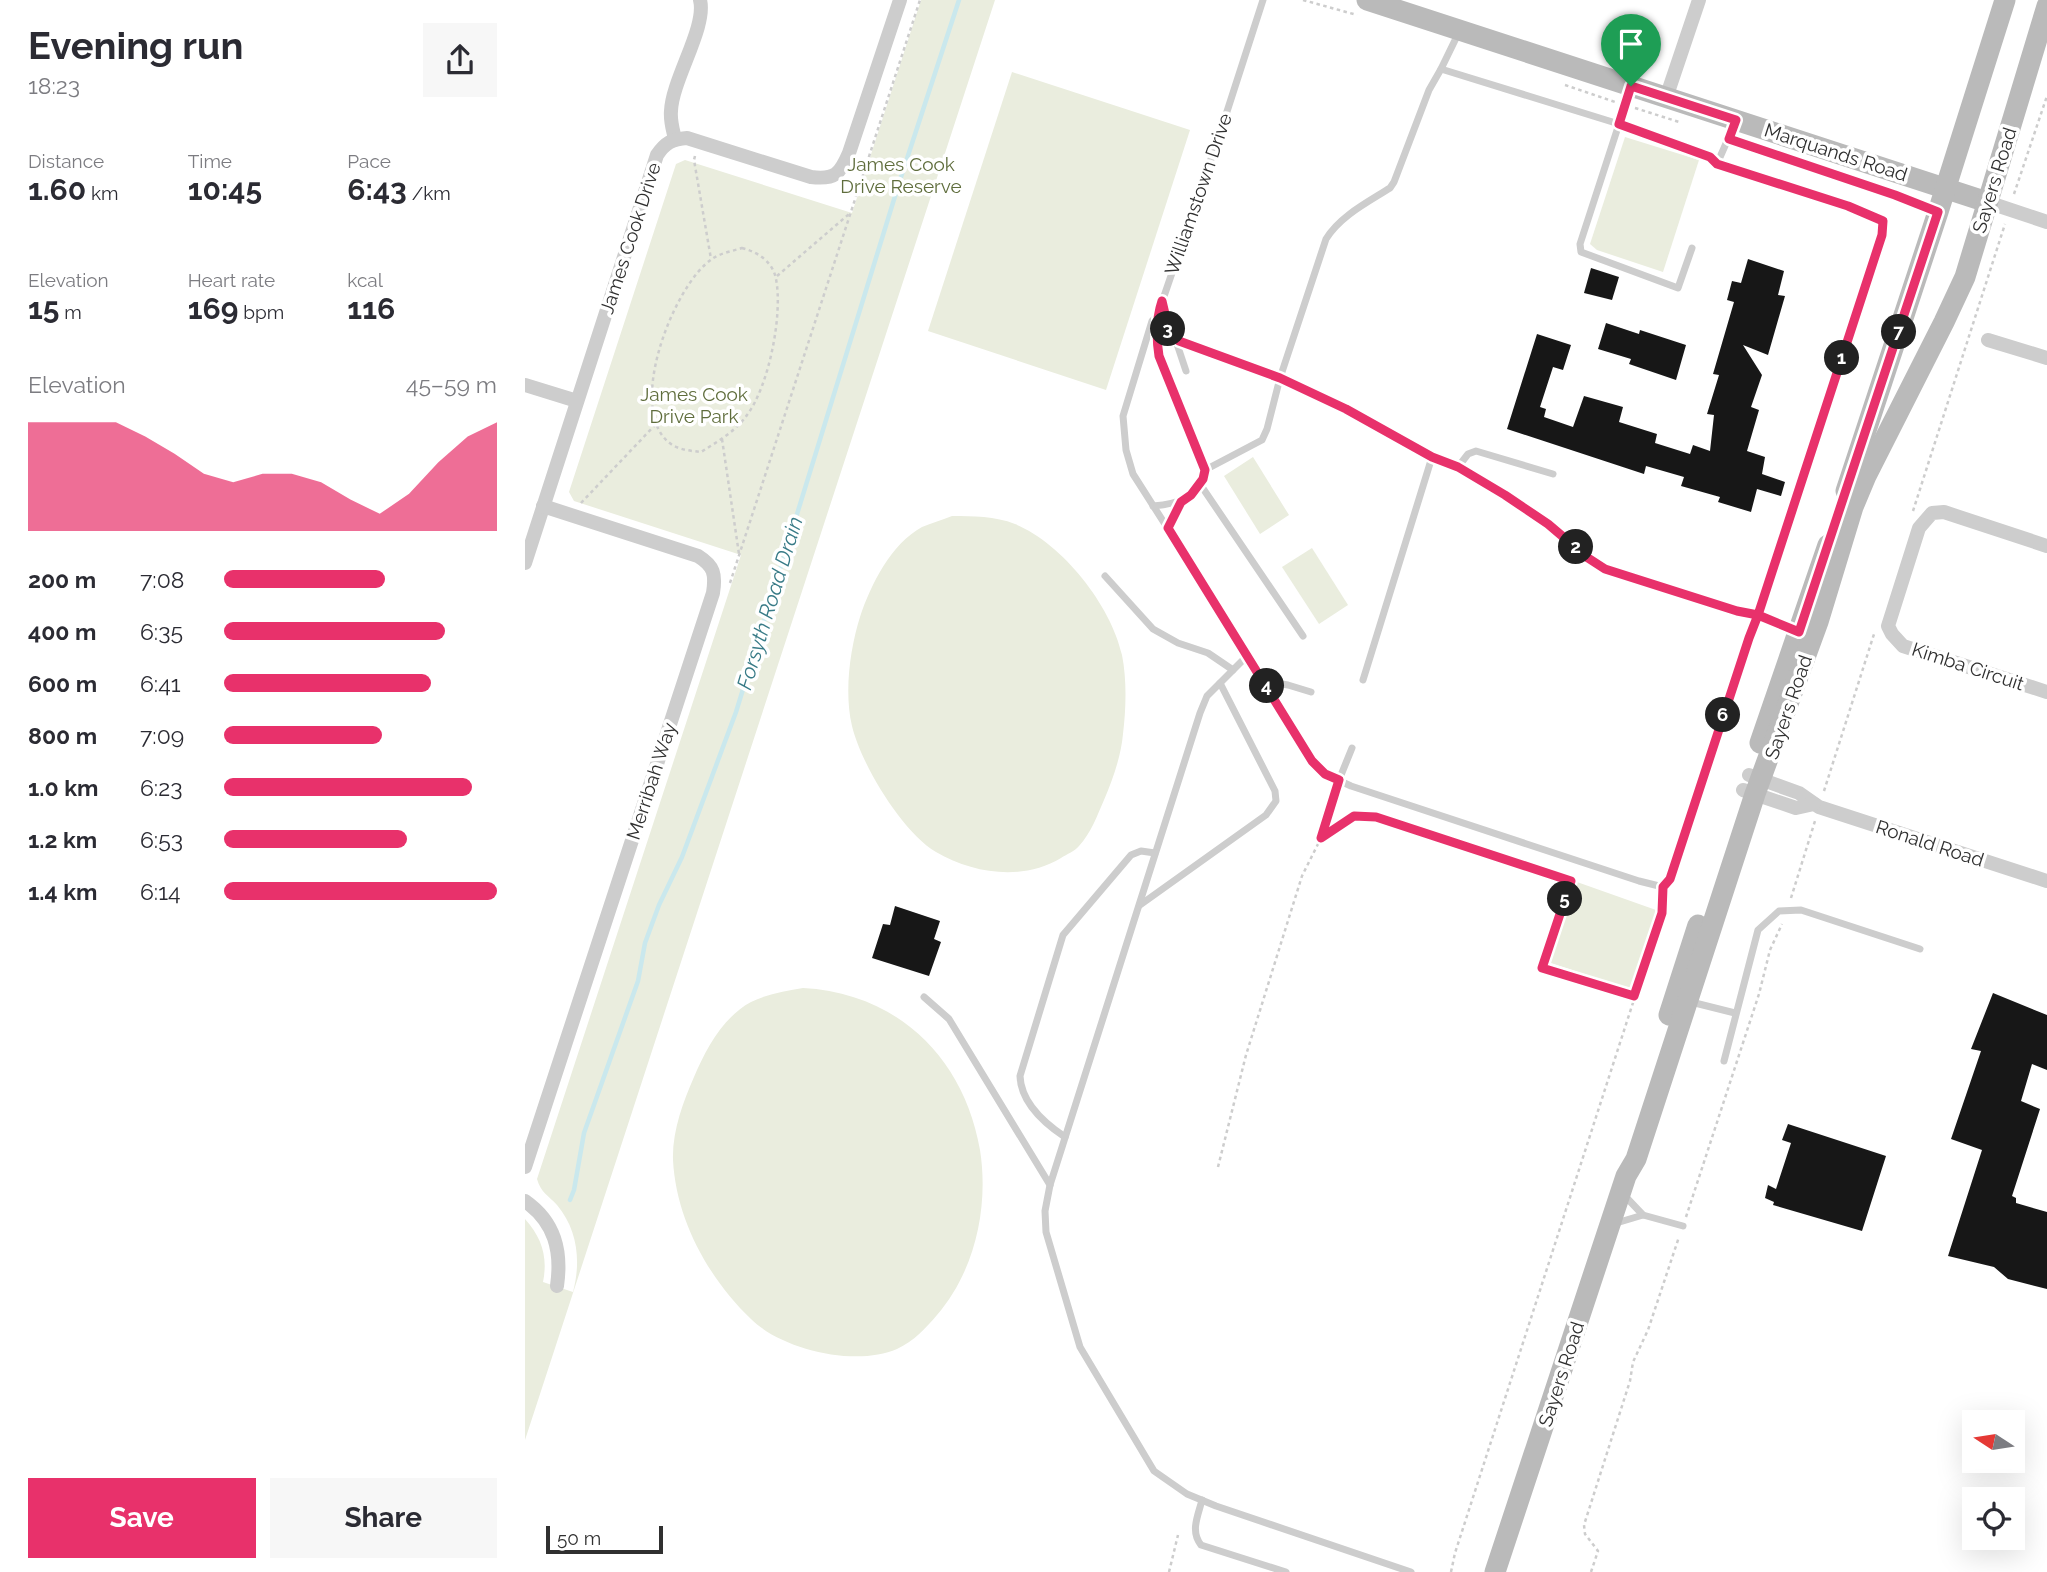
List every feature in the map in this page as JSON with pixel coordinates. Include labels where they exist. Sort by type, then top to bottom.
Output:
[{"type":"main road","name":"Sayers Road","points":[[1495,1572],[1623,1184],[1636,1159],[1681,999],[2005,0]]},
{"type":"main road","name":"Sayers Road","points":[[1752,784],[1821,611],[1853,507],[1866,476],[1965,277],[2047,6]]},
{"type":"main road","name":"Marquands Road","points":[[1368,8],[1459,30],[1628,96],[1666,97],[1732,129],[1946,188],[1987,202]]},
{"type":"main road","points":[[1799,632],[1808,626],[1840,533],[1853,507]]},
{"type":"street","points":[[700,0],[700,16],[673,97],[671,120],[675,139],[700,141],[811,177],[825,179],[841,170],[849,153],[900,0]]},
{"type":"street","points":[[1666,97],[1699,0]]},
{"type":"street","name":"James Cook Drive","points":[[525,563],[657,155],[664,145],[675,139]]},
{"type":"street","points":[[1987,202],[2047,222]]},
{"type":"street","points":[[1988,340],[2047,358]]},
{"type":"street","points":[[525,385],[577,401]]},
{"type":"street","name":"Merribah Way","points":[[525,1167],[705,619],[715,577],[713,568],[698,556],[544,506]]},
{"type":"street","name":"Kimba Circuit","points":[[2047,546],[1944,512],[1933,513],[1919,528],[1888,626],[1903,646],[2047,692]]},
{"type":"street","name":"Ronald Road","points":[[1752,784],[1799,793],[1817,805],[2047,881]]},
{"type":"street","points":[[525,1201],[545,1219],[556,1239],[559,1261],[557,1286]]},
{"type":"lane","name":"Williamstown Drive","points":[[1205,470],[1159,356],[1156,339],[1157,316],[1263,0]]},
{"type":"lane","points":[[1153,506],[1181,502],[1200,484],[1205,470],[1262,440],[1326,239],[1342,220],[1390,188],[1394,182],[1429,90],[1449,56],[1459,30]]},
{"type":"lane","points":[[1157,316],[1152,321],[1123,416],[1126,450],[1133,474],[1312,761],[1325,774],[1352,786],[1663,887],[1670,879],[1758,615],[1878,246],[1883,221],[1848,206],[1717,164],[1710,157],[1619,124],[1441,69]]},
{"type":"lane","points":[[1628,96],[1580,244],[1581,252],[1678,288],[1692,248]]},
{"type":"lane","points":[[1717,164],[1732,129]]},
{"type":"lane","points":[[1162,301],[1170,335],[1280,378],[1346,409],[1432,457],[1458,467],[1548,524],[1605,569],[1737,611],[1758,615],[1799,632]]},
{"type":"lane","points":[[1175,338],[1186,371]]},
{"type":"lane","points":[[1458,467],[1468,454],[1476,451],[1553,474]]},
{"type":"lane","points":[[1363,681],[1432,457]]},
{"type":"lane","points":[[1200,484],[1303,636]]},
{"type":"lane","points":[[1168,528],[1181,502]]},
{"type":"lane","points":[[1105,576],[1153,629],[1178,643],[1208,653],[1233,670]]},
{"type":"lane","points":[[1248,655],[1207,696],[1200,713],[1050,1185],[1045,1211],[1046,1232],[1080,1347],[1154,1471],[1187,1494],[1202,1500],[1385,1568],[1411,1572]]},
{"type":"lane","points":[[1264,681],[1311,692]]},
{"type":"lane","points":[[1139,905],[1266,815],[1276,801],[1275,791],[1220,683]]},
{"type":"lane","points":[[1339,780],[1352,748]]},
{"type":"lane","points":[[1065,1137],[1042,1121],[1020,1087],[1020,1076],[1063,936],[1131,855],[1141,851],[1156,853]]},
{"type":"lane","points":[[1724,1061],[1758,930],[1779,911],[1801,910],[1920,948]]},
{"type":"lane","points":[[924,997],[949,1019],[1050,1185]]},
{"type":"lane","points":[[1681,999],[1735,1013]]},
{"type":"lane","points":[[1623,1184],[1643,1215]]},
{"type":"lane","points":[[1610,1225],[1643,1215],[1683,1227]]},
{"type":"lane","points":[[1202,1500],[1195,1529],[1196,1538],[1201,1545],[1286,1572]]},
{"type":"path","points":[[1303,0],[1347,14],[1368,8]]},
{"type":"path","points":[[1559,83],[1628,96],[1690,126]]},
{"type":"path","points":[[1913,514],[2003,233],[2008,209],[2047,96]]},
{"type":"path","points":[[1732,129],[1938,212]]},
{"type":"path","points":[[700,141],[694,160],[711,259]]},
{"type":"path","points":[[776,277],[851,212]]},
{"type":"path","points":[[1980,227],[2003,233]]},
{"type":"path","points":[[742,248],[764,257],[776,277],[777,319],[772,356],[747,415],[722,439],[701,452],[672,445],[656,425],[651,387],[660,341],[683,292],[711,259],[742,248]]},
{"type":"path","points":[[581,504],[656,425]]},
{"type":"path","points":[[722,439],[739,555]]},
{"type":"path","points":[[1591,1572],[1598,1551],[1585,1534],[1584,1525],[1630,1381],[1633,1362],[1656,1308],[1683,1227],[1759,994],[1770,950],[1787,911],[1817,805],[1875,632]]},
{"type":"path","points":[[1218,1167],[1246,1055],[1302,876],[1321,838],[1339,780]]},
{"type":"path","points":[[1321,838],[1354,816],[1376,817],[1571,881],[1542,968],[1634,996]]},
{"type":"path","points":[[1451,1572],[1455,1552],[1662,913],[1663,887]]},
{"type":"path","points":[[1170,1572],[1178,1535]]},
{"type":"green space","points":[[921,0],[995,0],[525,1440],[525,1219],[536,1233],[542,1248],[545,1264],[543,1282],[573,1292],[577,1258],[573,1236],[564,1215],[543,1191],[537,1179],[741,555],[574,501],[569,492],[676,164],[685,160],[852,213]]},
{"type":"green space","points":[[1012,72],[1190,130],[1106,390],[928,331]]},
{"type":"green space","points":[[1625,137],[1699,160],[1663,272],[1597,250],[1590,244]]},
{"type":"green space","points":[[1253,457],[1289,515],[1260,534],[1224,476]]},
{"type":"green space","points":[[952,516],[1007,521],[1033,533],[1050,545],[1067,561],[1096,597],[1116,636],[1122,655],[1125,715],[1122,742],[1104,800],[1090,830],[1077,848],[1061,858],[1031,870],[982,870],[951,860],[923,842],[885,796],[864,759],[852,726],[848,699],[851,657],[860,617],[870,591],[883,566],[911,534]]},
{"type":"green space","points":[[1312,548],[1348,605],[1319,624],[1282,567]]},
{"type":"green space","points":[[1577,882],[1656,910],[1632,990],[1548,962]]},
{"type":"green space","points":[[803,988],[837,993],[868,1002],[896,1017],[921,1036],[942,1059],[959,1086],[972,1117],[980,1150],[980,1216],[970,1258],[961,1279],[950,1298],[919,1334],[897,1349],[880,1354],[841,1356],[820,1352],[800,1347],[764,1330],[736,1303],[709,1267],[688,1226],[675,1182],[673,1149],[679,1117],[699,1066],[716,1035],[732,1016],[751,1002]]},
{"type":"building","points":[[1748,259],[1784,271],[1778,295],[1785,296],[1768,355],[1743,345],[1762,375],[1751,407],[1759,410],[1747,451],[1765,457],[1762,474],[1785,482],[1781,496],[1757,489],[1751,512],[1718,502],[1720,497],[1681,486],[1684,477],[1646,466],[1644,474],[1507,429],[1537,334],[1571,345],[1563,370],[1553,367],[1540,407],[1546,409],[1544,417],[1573,427],[1584,396],[1623,407],[1619,422],[1657,434],[1655,443],[1690,454],[1693,445],[1710,451],[1714,415],[1707,414],[1719,375],[1713,374],[1734,302],[1727,300],[1732,281],[1741,283]]},
{"type":"building","points":[[1591,268],[1619,277],[1612,300],[1584,293]]},
{"type":"building","points":[[1606,323],[1639,334],[1640,330],[1686,345],[1676,380],[1629,364],[1631,359],[1598,349]]},
{"type":"building","points":[[895,906],[940,921],[934,939],[941,942],[929,976],[872,958],[883,924],[890,925]]},
{"type":"building","points":[[1993,993],[2047,1015],[2047,1070],[2032,1064],[2021,1101],[2040,1109],[2012,1196],[2016,1198],[2016,1203],[2047,1212],[2047,1289],[2008,1279],[1994,1267],[1948,1256],[1982,1150],[1951,1139],[1981,1051],[1971,1049]]},
{"type":"building","points":[[1788,1124],[1886,1156],[1862,1231],[1773,1205],[1774,1202],[1765,1198],[1768,1185],[1776,1189],[1791,1143],[1782,1140]]},
{"type":"waterway","name":"Forsyth Road Drain","points":[[570,1200],[584,1133],[638,981],[645,943],[659,905],[682,857],[736,712],[900,180],[959,0]]},
{"type":"route","points":[[1631,86],[1619,124],[1710,157],[1717,164],[1848,206],[1883,221],[1882,235],[1758,615],[1737,611],[1605,569],[1548,524],[1458,467],[1432,457],[1346,409],[1280,378],[1179,341],[1170,335],[1162,301],[1157,316],[1156,339],[1159,356],[1205,470],[1203,479],[1191,495],[1181,502],[1168,528],[1312,761],[1325,774],[1339,780],[1321,838],[1354,816],[1376,817],[1571,881],[1542,968],[1634,996],[1662,913],[1663,887],[1670,879],[1758,615],[1799,632],[1938,212],[1729,139],[1736,120],[1631,86]]},
{"type":"park label","name":"James Cook Drive Reserve","points":[[901,175]]},
{"type":"park label","name":"James Cook Drive Park","points":[[694,405]]}]
